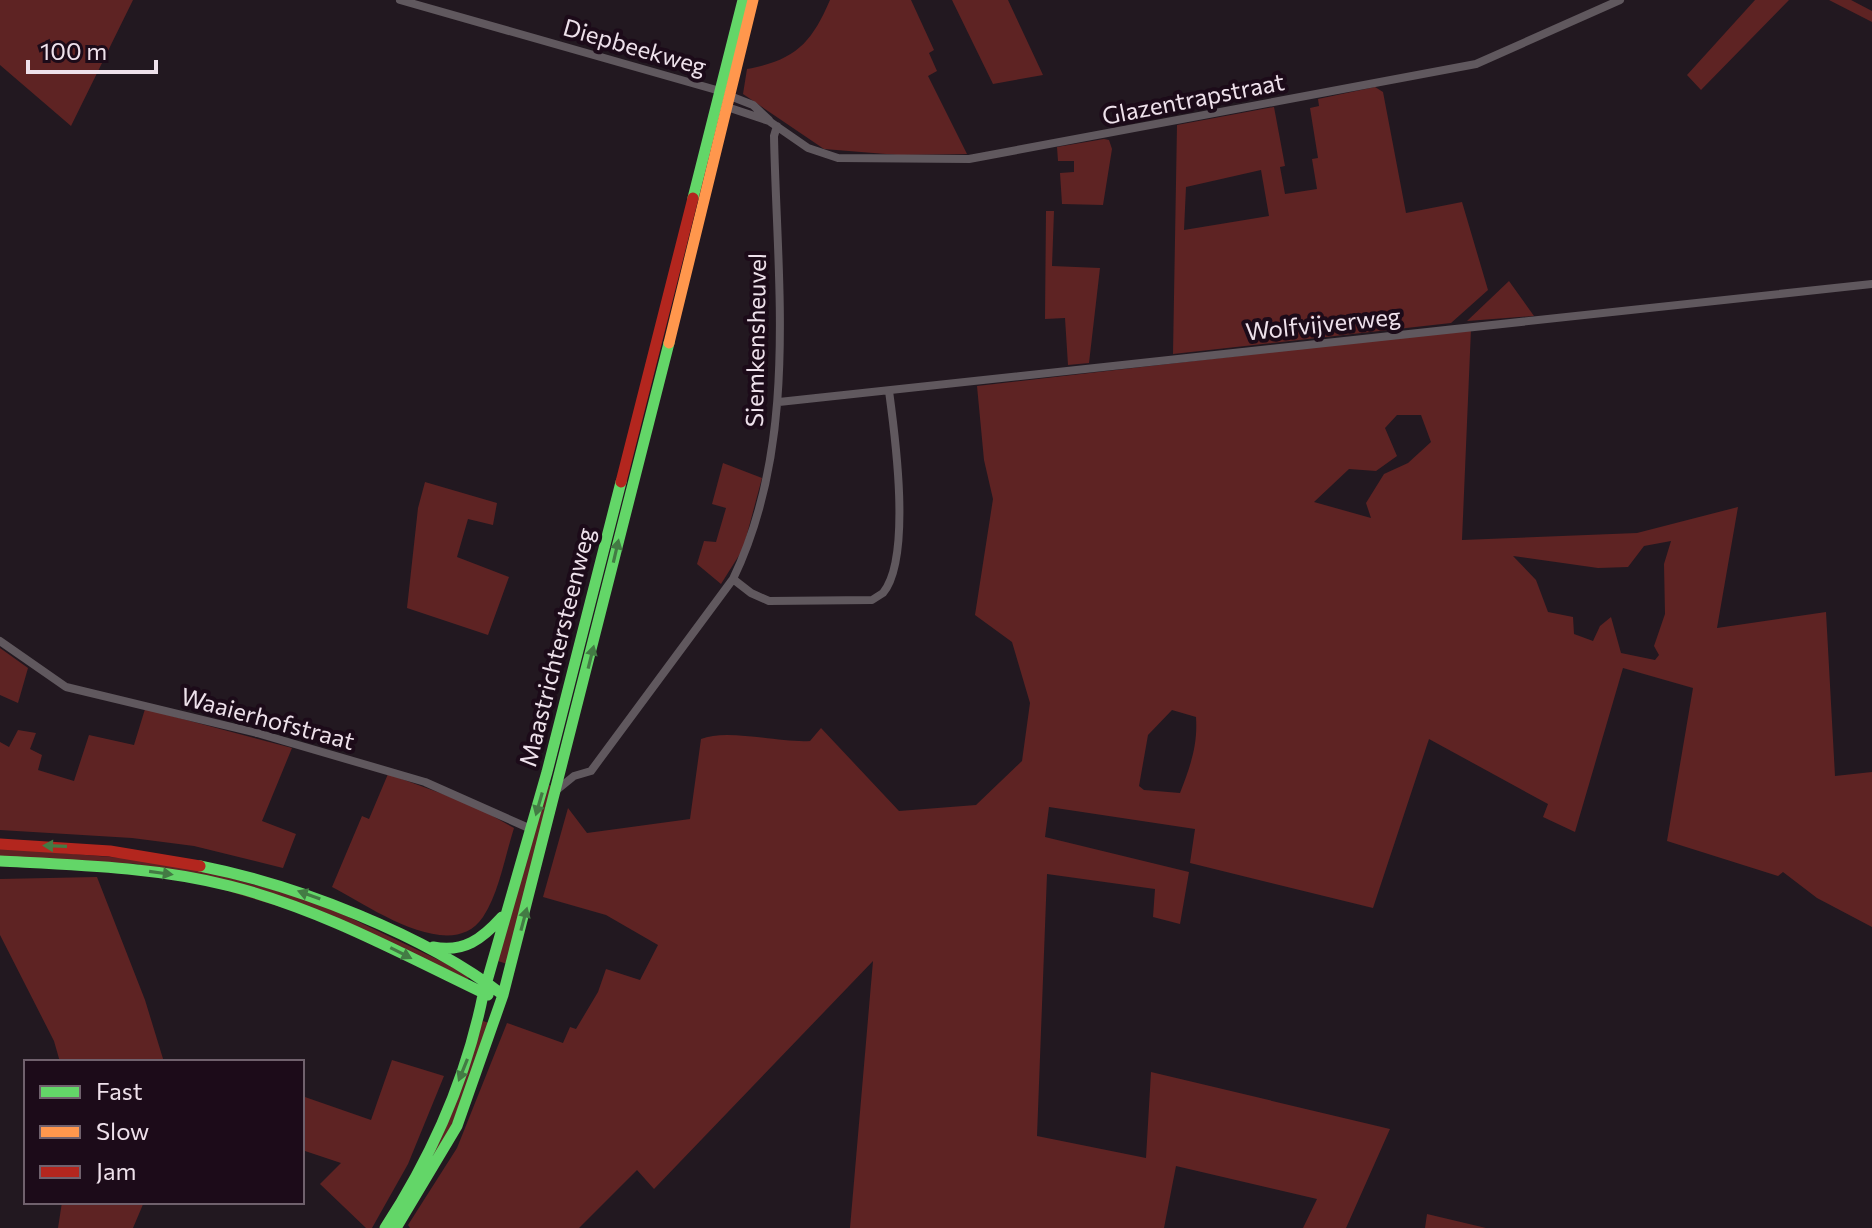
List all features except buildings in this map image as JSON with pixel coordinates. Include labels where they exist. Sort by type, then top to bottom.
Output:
[{"type":"main road","points":[[732,64],[743,0]]},
{"type":"main road","points":[[732,64],[753,0]]},
{"type":"main road","name":"Maastrichtersteenweg","points":[[394,1226],[431,1174],[457,1126],[503,995],[602,612],[732,64]]},
{"type":"main road","name":"Maastrichtersteenweg","points":[[394,1226],[471,1049],[486,981],[531,829],[588,601],[726,98]]},
{"type":"main road","points":[[588,601],[599,602],[602,612]]},
{"type":"main road","points":[[0,844],[83,847],[184,860],[285,886],[435,947],[451,950],[476,943],[504,915]]},
{"type":"main road","points":[[0,861],[129,868],[230,886],[331,920],[483,995],[503,995]]},
{"type":"main road","points":[[381,925],[486,981],[503,995]]},
{"type":"street","name":"Diepbeekweg","points":[[400,0],[726,98]]},
{"type":"street","name":"Glazentrapstraat","points":[[726,98],[773,123],[808,148],[838,158],[969,159],[1476,64],[1620,0]]},
{"type":"street","name":"Siemkensheuvel","points":[[558,789],[574,776],[591,771],[733,579],[749,547],[767,485],[779,402],[773,123]]},
{"type":"street","name":"Wolfvijverweg","points":[[779,402],[1872,284]]},
{"type":"street","points":[[733,579],[751,593],[769,601],[872,600],[888,588],[895,551],[901,481],[889,391]]},
{"type":"street","name":"Waaierhofstraat","points":[[0,641],[66,687],[257,733],[425,782],[531,829]]},
{"type":"street","points":[[564,765],[574,776]]},
{"type":"street","points":[[419,1169],[431,1174]]},
{"type":"shaded area","points":[[0,0],[133,0],[71,126],[0,65]]},
{"type":"shaded area","points":[[830,0],[911,0],[934,50],[929,53],[937,71],[928,76],[967,154],[898,155],[824,149],[743,94],[747,69],[778,61],[799,48],[816,28]]},
{"type":"shaded area","points":[[952,0],[1008,0],[1043,75],[993,84]]},
{"type":"shaded area","points":[[1755,0],[1789,0],[1701,90],[1687,75]]},
{"type":"shaded area","points":[[1829,0],[1851,0],[1872,11],[1872,22]]},
{"type":"shaded area","points":[[1375,87],[1383,92],[1406,213],[1462,202],[1488,290],[1451,323],[1173,354],[1177,125],[1274,107],[1285,166],[1280,167],[1285,194],[1317,189],[1312,159],[1318,158],[1310,108],[1319,106],[1318,99]],"holes":[[[1261,170],[1269,216],[1184,230],[1186,187]]]},
{"type":"shaded area","points":[[1109,140],[1112,149],[1103,205],[1062,204],[1060,173],[1074,172],[1074,161],[1058,161],[1057,147]]},
{"type":"shaded area","points":[[1046,211],[1054,211],[1052,266],[1100,268],[1089,363],[1068,365],[1065,318],[1045,319]]},
{"type":"shaded area","points":[[1509,281],[1534,316],[1467,321]]},
{"type":"shaded area","points":[[1471,329],[1462,540],[1637,533],[1738,507],[1717,628],[1826,612],[1835,776],[1872,772],[1872,927],[1817,898],[1783,872],[1778,876],[1667,841],[1693,688],[1623,668],[1575,832],[1543,817],[1548,804],[1429,739],[1373,908],[1190,863],[1195,829],[1049,807],[1045,837],[1189,872],[1180,924],[1153,917],[1155,889],[1047,874],[1037,1136],[1146,1158],[1151,1072],[1390,1129],[1346,1228],[1303,1228],[1317,1199],[1176,1166],[1164,1228],[850,1228],[873,961],[654,1189],[637,1170],[579,1228],[410,1228],[408,1225],[457,1148],[507,1023],[563,1043],[570,1027],[576,1029],[598,992],[606,969],[640,980],[658,945],[606,915],[543,897],[568,808],[587,833],[690,819],[701,739],[712,736],[810,741],[821,728],[899,811],[976,805],[1022,761],[1030,703],[1012,642],[975,615],[993,499],[984,460],[977,386]],"holes":[[[1397,415],[1421,415],[1431,442],[1408,463],[1384,474],[1366,503],[1371,518],[1314,502],[1349,469],[1376,471],[1397,456],[1385,428]],[[1671,541],[1664,564],[1665,614],[1654,646],[1659,655],[1655,660],[1621,653],[1611,617],[1600,626],[1593,641],[1574,634],[1573,617],[1548,612],[1536,580],[1513,556],[1598,568],[1628,567],[1644,546]],[[1172,710],[1196,717],[1194,747],[1180,793],[1144,790],[1139,786],[1148,735]]]},
{"type":"shaded area","points":[[723,463],[762,478],[743,549],[721,584],[697,564],[704,541],[716,542],[726,508],[712,504]]},
{"type":"shaded area","points":[[425,482],[497,503],[493,525],[468,519],[457,557],[509,577],[488,635],[407,608],[418,508]]},
{"type":"shaded area","points":[[0,648],[28,668],[18,703],[0,695]]},
{"type":"shaded area","points":[[145,709],[292,748],[262,821],[296,834],[283,868],[194,846],[132,838],[0,830],[0,742],[9,747],[18,730],[36,733],[30,749],[42,755],[38,770],[74,781],[89,735],[134,745]]},
{"type":"shaded area","points":[[388,774],[473,805],[514,828],[493,897],[483,917],[469,930],[451,935],[431,934],[409,927],[332,887],[362,816],[369,819]]},
{"type":"shaded area","points":[[549,785],[552,786],[510,965],[495,960]]},
{"type":"shaded area","points":[[0,848],[172,862],[317,902],[470,975],[467,981],[371,934],[137,864],[0,856]]},
{"type":"shaded area","points":[[97,877],[145,1000],[163,1060],[59,1060],[54,1041],[0,935],[0,879]]},
{"type":"shaded area","points":[[483,1021],[489,1023],[445,1144],[427,1160]]},
{"type":"shaded area","points":[[392,1060],[444,1076],[408,1164],[372,1228],[366,1228],[320,1184],[341,1163],[304,1151],[304,1097],[371,1120]]},
{"type":"shaded area","points":[[62,1204],[143,1204],[133,1228],[58,1228]]},
{"type":"shaded area","points":[[1427,1214],[1486,1228],[1425,1228]]},
{"type":"traffic: fast","points":[[693,198],[743,0]]},
{"type":"traffic: fast","points":[[503,995],[669,343]]},
{"type":"traffic: fast","points":[[483,995],[547,772],[621,482]]},
{"type":"traffic: fast","points":[[0,861],[145,871],[230,886],[329,920],[488,995]]},
{"type":"traffic: fast","points":[[200,866],[277,886],[359,915],[436,952],[503,995]]},
{"type":"traffic: fast","points":[[433,947],[463,946],[487,932],[502,917]]},
{"type":"traffic: fast","points":[[385,1228],[418,1173],[445,1116],[467,1057],[483,995]]},
{"type":"traffic: fast","points":[[396,1228],[457,1126],[503,995]]},
{"type":"traffic: slow","points":[[669,343],[753,0]]},
{"type":"traffic: jam","points":[[621,482],[693,198]]},
{"type":"traffic: jam","points":[[0,844],[110,851],[200,866]]}]
